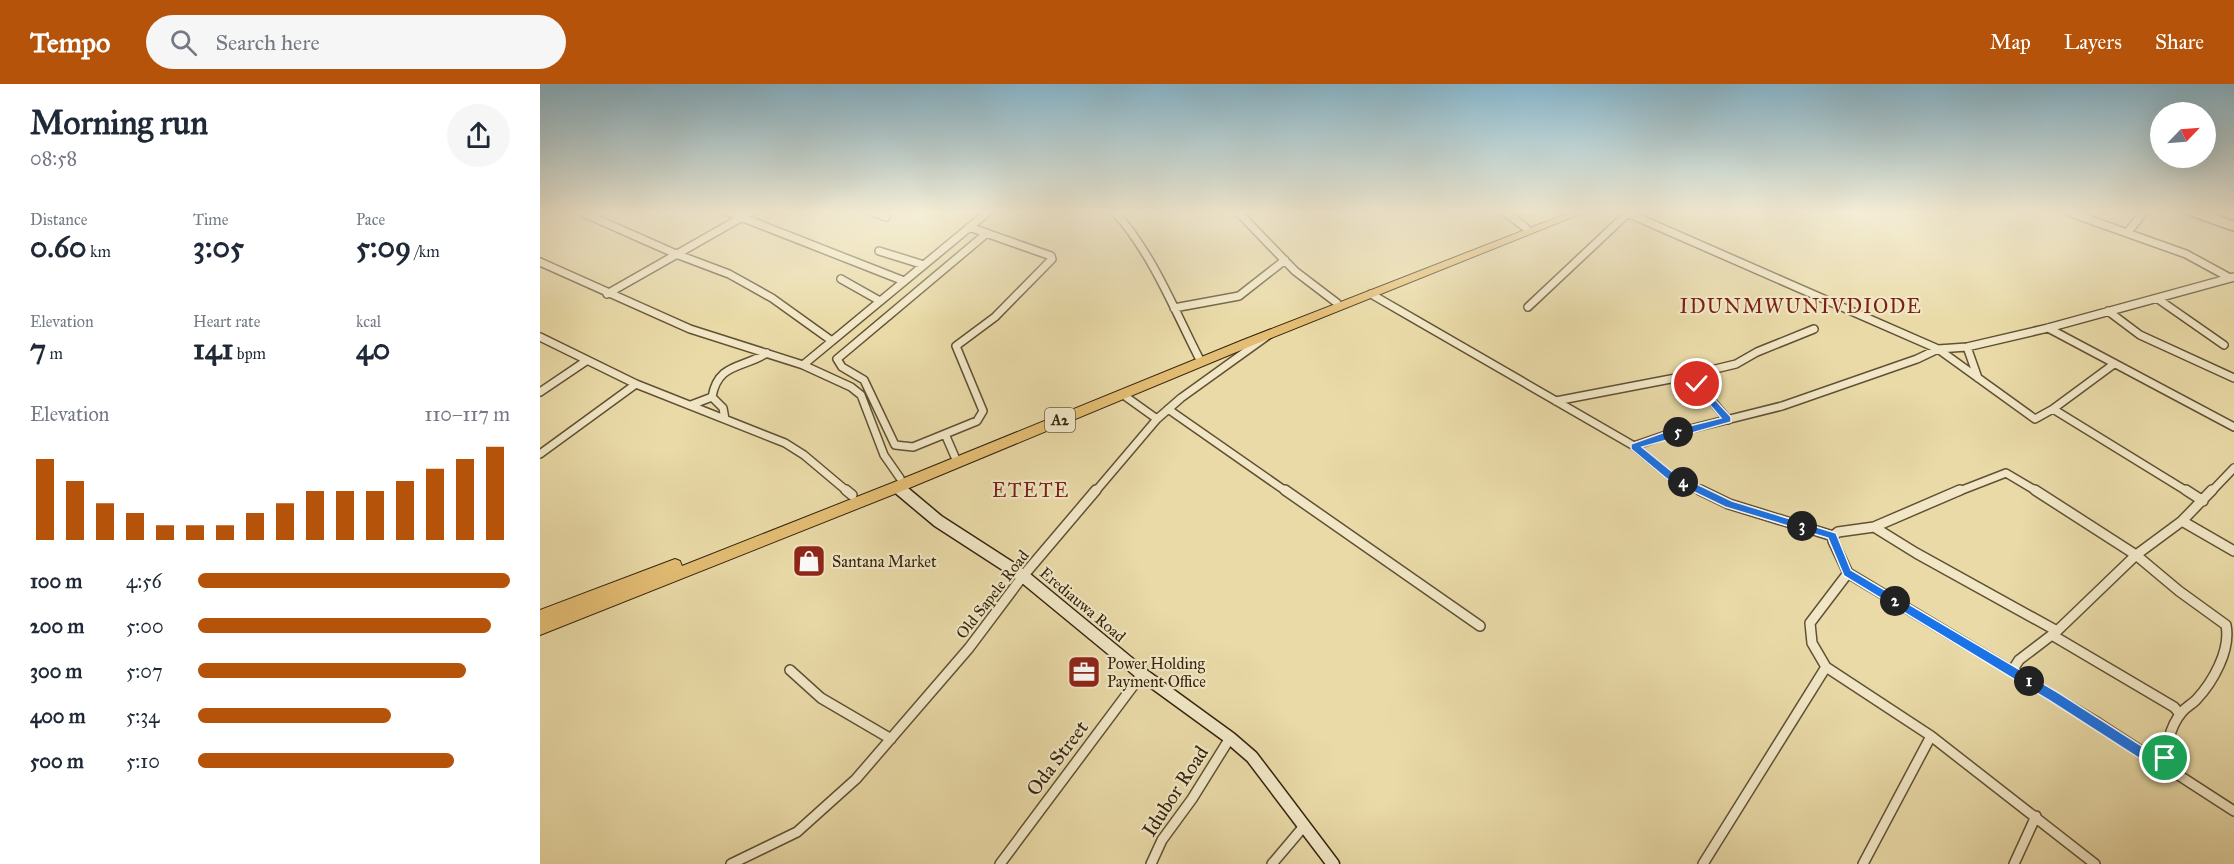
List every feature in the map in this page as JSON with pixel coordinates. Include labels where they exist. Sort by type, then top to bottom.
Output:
[{"type":"highway","name":"A2","points":[[542,621],[852,495],[898,483],[955,457],[1474,248]]},
{"type":"highway","name":"A2","points":[[542,621],[898,483],[1487,248]]},
{"type":"street","points":[[663,248],[729,274],[772,298],[832,341]]},
{"type":"street","points":[[607,294],[686,248]]},
{"type":"street","points":[[821,248],[904,281]]},
{"type":"street","points":[[803,365],[944,248]]},
{"type":"street","points":[[969,248],[837,359],[842,367],[864,380],[895,445],[900,448],[910,448],[977,421],[983,411],[956,346],[995,317],[1052,259],[1051,256],[1032,248]]},
{"type":"street","points":[[1143,248],[1199,358]]},
{"type":"street","points":[[1274,248],[1302,277],[1336,303]]},
{"type":"street","points":[[1528,307],[1590,248]]},
{"type":"street","points":[[1708,248],[1938,349],[2030,417],[2039,418],[2114,364]]},
{"type":"street","points":[[2171,248],[2232,277]]},
{"type":"street","points":[[879,251],[924,265]]},
{"type":"street","points":[[1174,308],[1239,296],[1285,260]]},
{"type":"street","points":[[540,262],[607,294],[690,329],[803,365],[851,387],[861,395],[884,455],[898,483]]},
{"type":"street","points":[[1634,446],[1665,435],[1782,405],[1917,359],[1938,349],[1967,346],[2048,328],[2232,277]]},
{"type":"street","points":[[841,279],[880,301]]},
{"type":"street","points":[[1371,294],[1634,446],[1670,476],[1729,504],[1833,536]]},
{"type":"street","points":[[2158,299],[2224,345]]},
{"type":"street","points":[[2108,311],[2132,331],[2234,378]]},
{"type":"street","points":[[2048,328],[2234,427]]},
{"type":"street","points":[[1556,401],[1736,364],[1757,352],[1814,329]]},
{"type":"street","name":"Old Sapele Road","points":[[731,864],[797,832],[856,779],[969,648],[1023,576],[1157,419],[1270,334]]},
{"type":"street","points":[[540,337],[636,384],[785,443],[852,495]]},
{"type":"street","points":[[1967,346],[1979,379]]},
{"type":"street","points":[[712,397],[717,379],[723,370],[746,364],[766,353]]},
{"type":"street","points":[[540,392],[586,361]]},
{"type":"street","points":[[1681,377],[1689,378],[1697,384],[1728,420]]},
{"type":"street","points":[[540,454],[636,384]]},
{"type":"street","points":[[1122,394],[1157,419]]},
{"type":"street","points":[[692,405],[712,397]]},
{"type":"street","points":[[712,397],[723,408],[725,419]]},
{"type":"street","points":[[1168,409],[1480,626]]},
{"type":"street","points":[[2053,409],[2203,501]]},
{"type":"street","points":[[945,434],[955,457]]},
{"type":"street","points":[[2012,671],[2019,660],[2055,633],[2136,555],[2182,521],[2234,468]]},
{"type":"street","points":[[1833,536],[1838,532],[1874,527],[1996,475],[2006,473],[2136,555],[2179,591],[2226,625],[2230,631],[2228,646],[2216,672],[2195,701],[2180,714],[2178,724],[2165,745],[2167,769]]},
{"type":"street","name":"Erediauwa Road","points":[[898,483],[938,521],[1023,576],[1142,674],[1230,738],[1252,757],[1333,864]]},
{"type":"street","points":[[2182,521],[2234,551]]},
{"type":"street","points":[[1874,527],[2055,633],[2174,707],[2180,714]]},
{"type":"street","points":[[1833,536],[1833,541],[1848,573],[2012,671],[2234,811]]},
{"type":"street","points":[[1848,573],[1810,623],[1812,643],[1827,667],[1931,736],[2095,864]]},
{"type":"street","points":[[1703,864],[1827,667]]},
{"type":"street","points":[[790,669],[821,698],[891,740]]},
{"type":"street","name":"Oda Street","points":[[1000,864],[1142,674]]},
{"type":"street","points":[[1863,864],[1931,736]]},
{"type":"street","name":"Idubor Road","points":[[1151,864],[1162,840],[1192,799],[1230,738]]},
{"type":"street","points":[[2014,864],[2036,816]]},
{"type":"street","points":[[1272,864],[1305,825]]},
{"type":"place","name":"Santana Market","points":[[809,561]]},
{"type":"place","name":"Power Holding Payment Office","points":[[1084,672]]},
{"type":"district","name":"IDUNMWUNIVDIODE","points":[[1801,306]]},
{"type":"district","name":"ETETE","points":[[1031,490]]},
{"type":"route","points":[[1697,384],[1728,420],[1665,435],[1634,446],[1670,476],[1729,504],[1833,536],[1833,541],[1848,573],[2098,723],[2167,769],[2165,758]]}]
